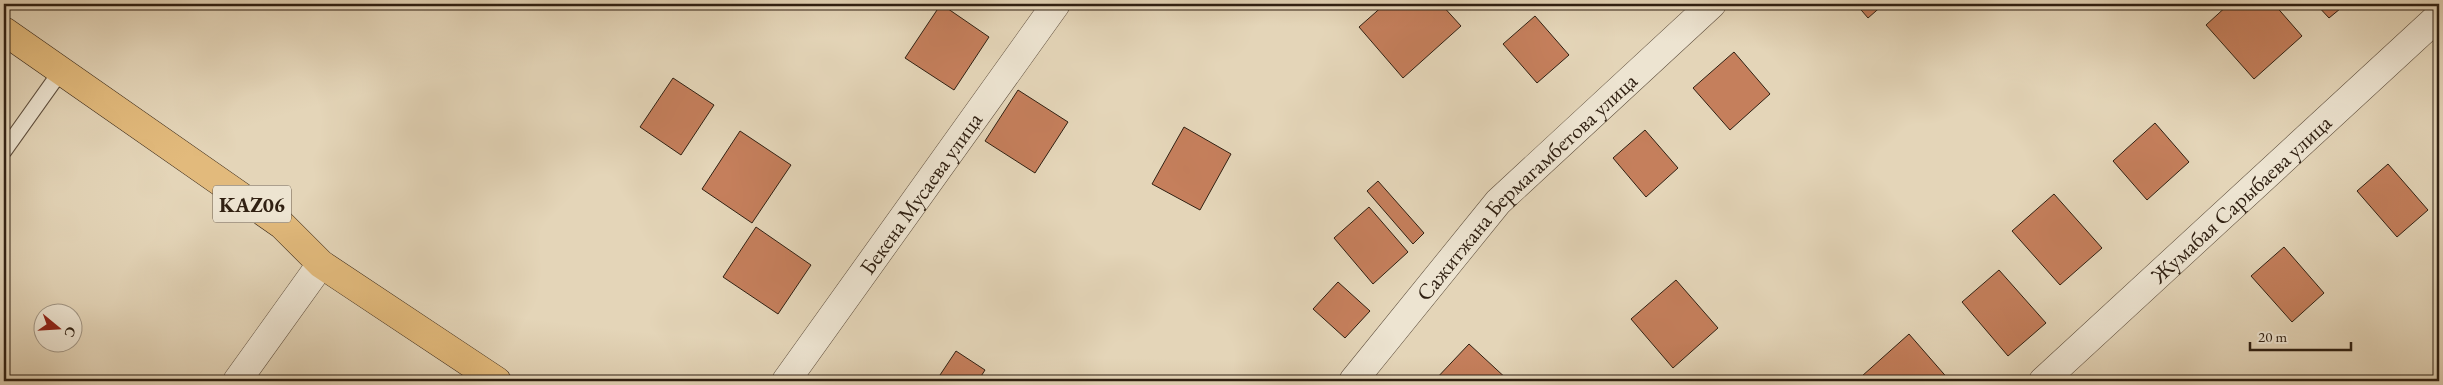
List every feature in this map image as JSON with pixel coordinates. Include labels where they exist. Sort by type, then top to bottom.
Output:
[{"type":"main road","name":"KAZ06","points":[[4,31],[282,225],[321,264],[497,381]]},
{"type":"street","name":"Бекена Мусаева улица","points":[[786,381],[1056,4]]},
{"type":"street","name":"Сажитжана Бермагамбетова улица","points":[[1353,381],[1498,202],[1712,4]]},
{"type":"street","name":"Жумабая Сарыбаева улица","points":[[2043,381],[2439,16]]},
{"type":"street","points":[[237,381],[321,264]]},
{"type":"lane","points":[[4,151],[61,71]]},
{"type":"building","points":[[941,4],[989,37],[954,90],[905,58]]},
{"type":"building","points":[[1385,4],[1441,4],[1461,26],[1403,78],[1359,27]]},
{"type":"building","points":[[1856,4],[1884,4],[1868,18]]},
{"type":"building","points":[[2229,4],[2274,4],[2302,36],[2254,79],[2206,25]]},
{"type":"building","points":[[2316,4],[2346,4],[2329,18]]},
{"type":"building","points":[[1535,16],[1569,55],[1537,83],[1503,44]]},
{"type":"building","points":[[1734,52],[1770,94],[1730,130],[1693,88]]},
{"type":"building","points":[[673,78],[714,105],[681,155],[640,127]]},
{"type":"building","points":[[1018,90],[1068,122],[1035,173],[985,141]]},
{"type":"building","points":[[2155,123],[2189,162],[2147,200],[2113,161]]},
{"type":"building","points":[[1184,127],[1231,154],[1200,210],[1152,184]]},
{"type":"building","points":[[1645,130],[1678,168],[1646,197],[1613,158]]},
{"type":"building","points":[[740,131],[791,165],[752,223],[702,189]]},
{"type":"building","points":[[2388,164],[2428,210],[2397,237],[2357,191]]},
{"type":"building","points":[[1378,181],[1424,233],[1413,244],[1367,191]]},
{"type":"building","points":[[2054,194],[2102,248],[2060,285],[2012,231]]},
{"type":"building","points":[[1369,207],[1408,252],[1373,284],[1334,238]]},
{"type":"building","points":[[756,227],[811,265],[778,314],[723,277]]},
{"type":"building","points":[[2284,247],[2324,293],[2292,322],[2251,276]]},
{"type":"building","points":[[1999,270],[2046,323],[2008,356],[1962,302]]},
{"type":"building","points":[[1676,280],[1718,328],[1673,368],[1631,319]]},
{"type":"building","points":[[1338,282],[1370,311],[1345,338],[1313,309]]},
{"type":"building","points":[[1909,334],[1950,381],[1866,381],[1862,376]]},
{"type":"building","points":[[1469,344],[1509,381],[1434,381]]},
{"type":"building","points":[[956,351],[985,370],[978,381],[936,381]]}]
